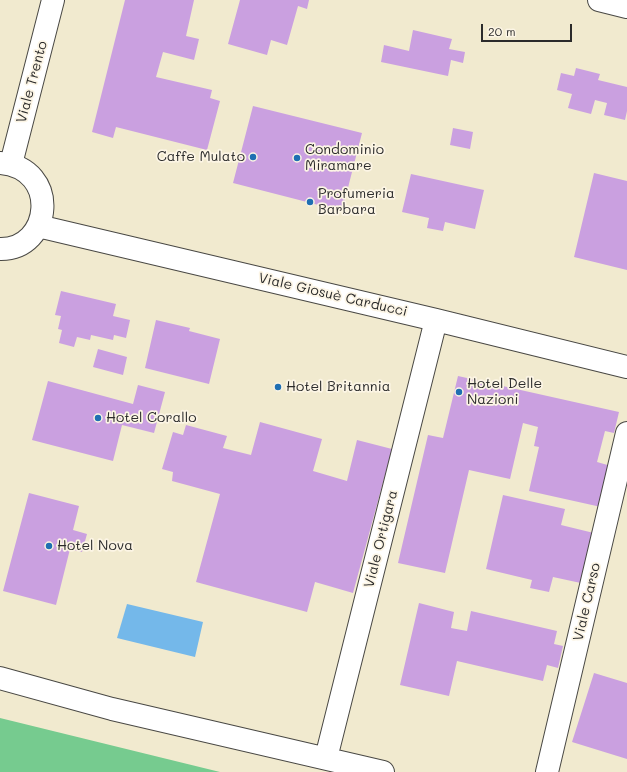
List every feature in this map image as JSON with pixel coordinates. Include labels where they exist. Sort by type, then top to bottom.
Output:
[{"type":"street","name":"Viale Trento","points":[[6,163],[53,0]]},
{"type":"street","points":[[599,0],[627,7]]},
{"type":"street","points":[[0,249],[18,245],[30,237],[38,226],[42,213],[43,200],[39,188],[32,177],[23,169],[6,163]]},
{"type":"street","name":"Viale Giosuè Carducci","points":[[38,226],[436,320],[627,367]]},
{"type":"street","name":"Viale Ortigara","points":[[326,758],[436,320]]},
{"type":"street","name":"Viale Carso","points":[[547,772],[627,433]]},
{"type":"street","points":[[0,678],[112,709],[383,772]]},
{"type":"green space","points":[[0,718],[220,772],[0,772]]},
{"type":"water","points":[[127,604],[203,622],[195,657],[117,638]]},
{"type":"building","points":[[125,0],[194,0],[186,36],[199,39],[194,60],[163,52],[156,77],[212,90],[210,98],[220,101],[207,150],[116,127],[113,138],[92,132]]},
{"type":"building","points":[[240,0],[309,0],[307,9],[298,6],[287,45],[271,40],[267,55],[228,44]]},
{"type":"building","points":[[413,30],[452,39],[449,49],[465,52],[463,63],[451,60],[448,76],[381,62],[384,45],[409,51]]},
{"type":"building","points":[[576,68],[600,74],[598,80],[627,87],[627,111],[625,120],[604,115],[607,103],[595,100],[591,114],[568,108],[572,94],[557,90],[561,73],[574,76]]},
{"type":"building","name":"Condominio Miramare","points":[[253,106],[362,133],[342,211],[233,183]]},
{"type":"building","points":[[453,128],[473,132],[470,149],[450,145]]},
{"type":"building","points":[[594,173],[627,181],[627,270],[574,257]]},
{"type":"building","points":[[411,174],[484,190],[475,229],[445,222],[443,231],[427,228],[429,218],[402,212]]},
{"type":"building","points":[[61,291],[116,304],[113,316],[130,320],[126,338],[114,335],[113,340],[91,335],[90,340],[77,337],[74,347],[59,343],[62,330],[58,329],[61,316],[55,315]]},
{"type":"building","points":[[156,320],[190,328],[189,331],[220,339],[209,384],[145,368]]},
{"type":"building","points":[[98,349],[127,357],[123,375],[93,367]]},
{"type":"building","points":[[458,376],[619,412],[614,433],[605,431],[597,462],[611,466],[601,507],[529,491],[539,447],[534,446],[538,427],[523,423],[510,479],[469,470],[445,573],[398,563],[428,435],[443,438]]},
{"type":"building","name":"Hotel Corallo","points":[[48,381],[133,404],[138,385],[165,392],[154,433],[122,425],[113,461],[32,440]]},
{"type":"building","points":[[260,422],[322,439],[313,471],[347,481],[357,440],[392,449],[353,593],[315,582],[307,612],[196,582],[220,494],[172,481],[173,472],[162,469],[173,432],[183,435],[186,425],[227,436],[223,448],[251,455]]},
{"type":"building","name":"Hotel Nova","points":[[29,493],[79,506],[73,530],[87,534],[82,552],[70,549],[56,605],[3,591]]},
{"type":"building","points":[[503,495],[565,509],[561,525],[602,535],[590,585],[553,577],[549,592],[530,588],[532,580],[486,569]]},
{"type":"building","points":[[419,603],[454,612],[451,628],[467,631],[471,611],[557,631],[554,644],[563,646],[558,668],[547,665],[543,681],[457,661],[449,696],[400,685]]},
{"type":"building","points":[[594,673],[627,683],[627,759],[572,742]]},
{"type":"place","name":"Caffe Mulato","points":[[253,157]]},
{"type":"place","name":"Condominio Miramare","points":[[297,158]]},
{"type":"place","name":"Profumeria Barbara","points":[[310,202]]},
{"type":"place","name":"Hotel Britannia","points":[[278,387]]},
{"type":"place","name":"Hotel Delle Nazioni","points":[[459,392]]},
{"type":"place","name":"Hotel Corallo","points":[[98,418]]},
{"type":"place","name":"Hotel Nova","points":[[49,546]]}]
